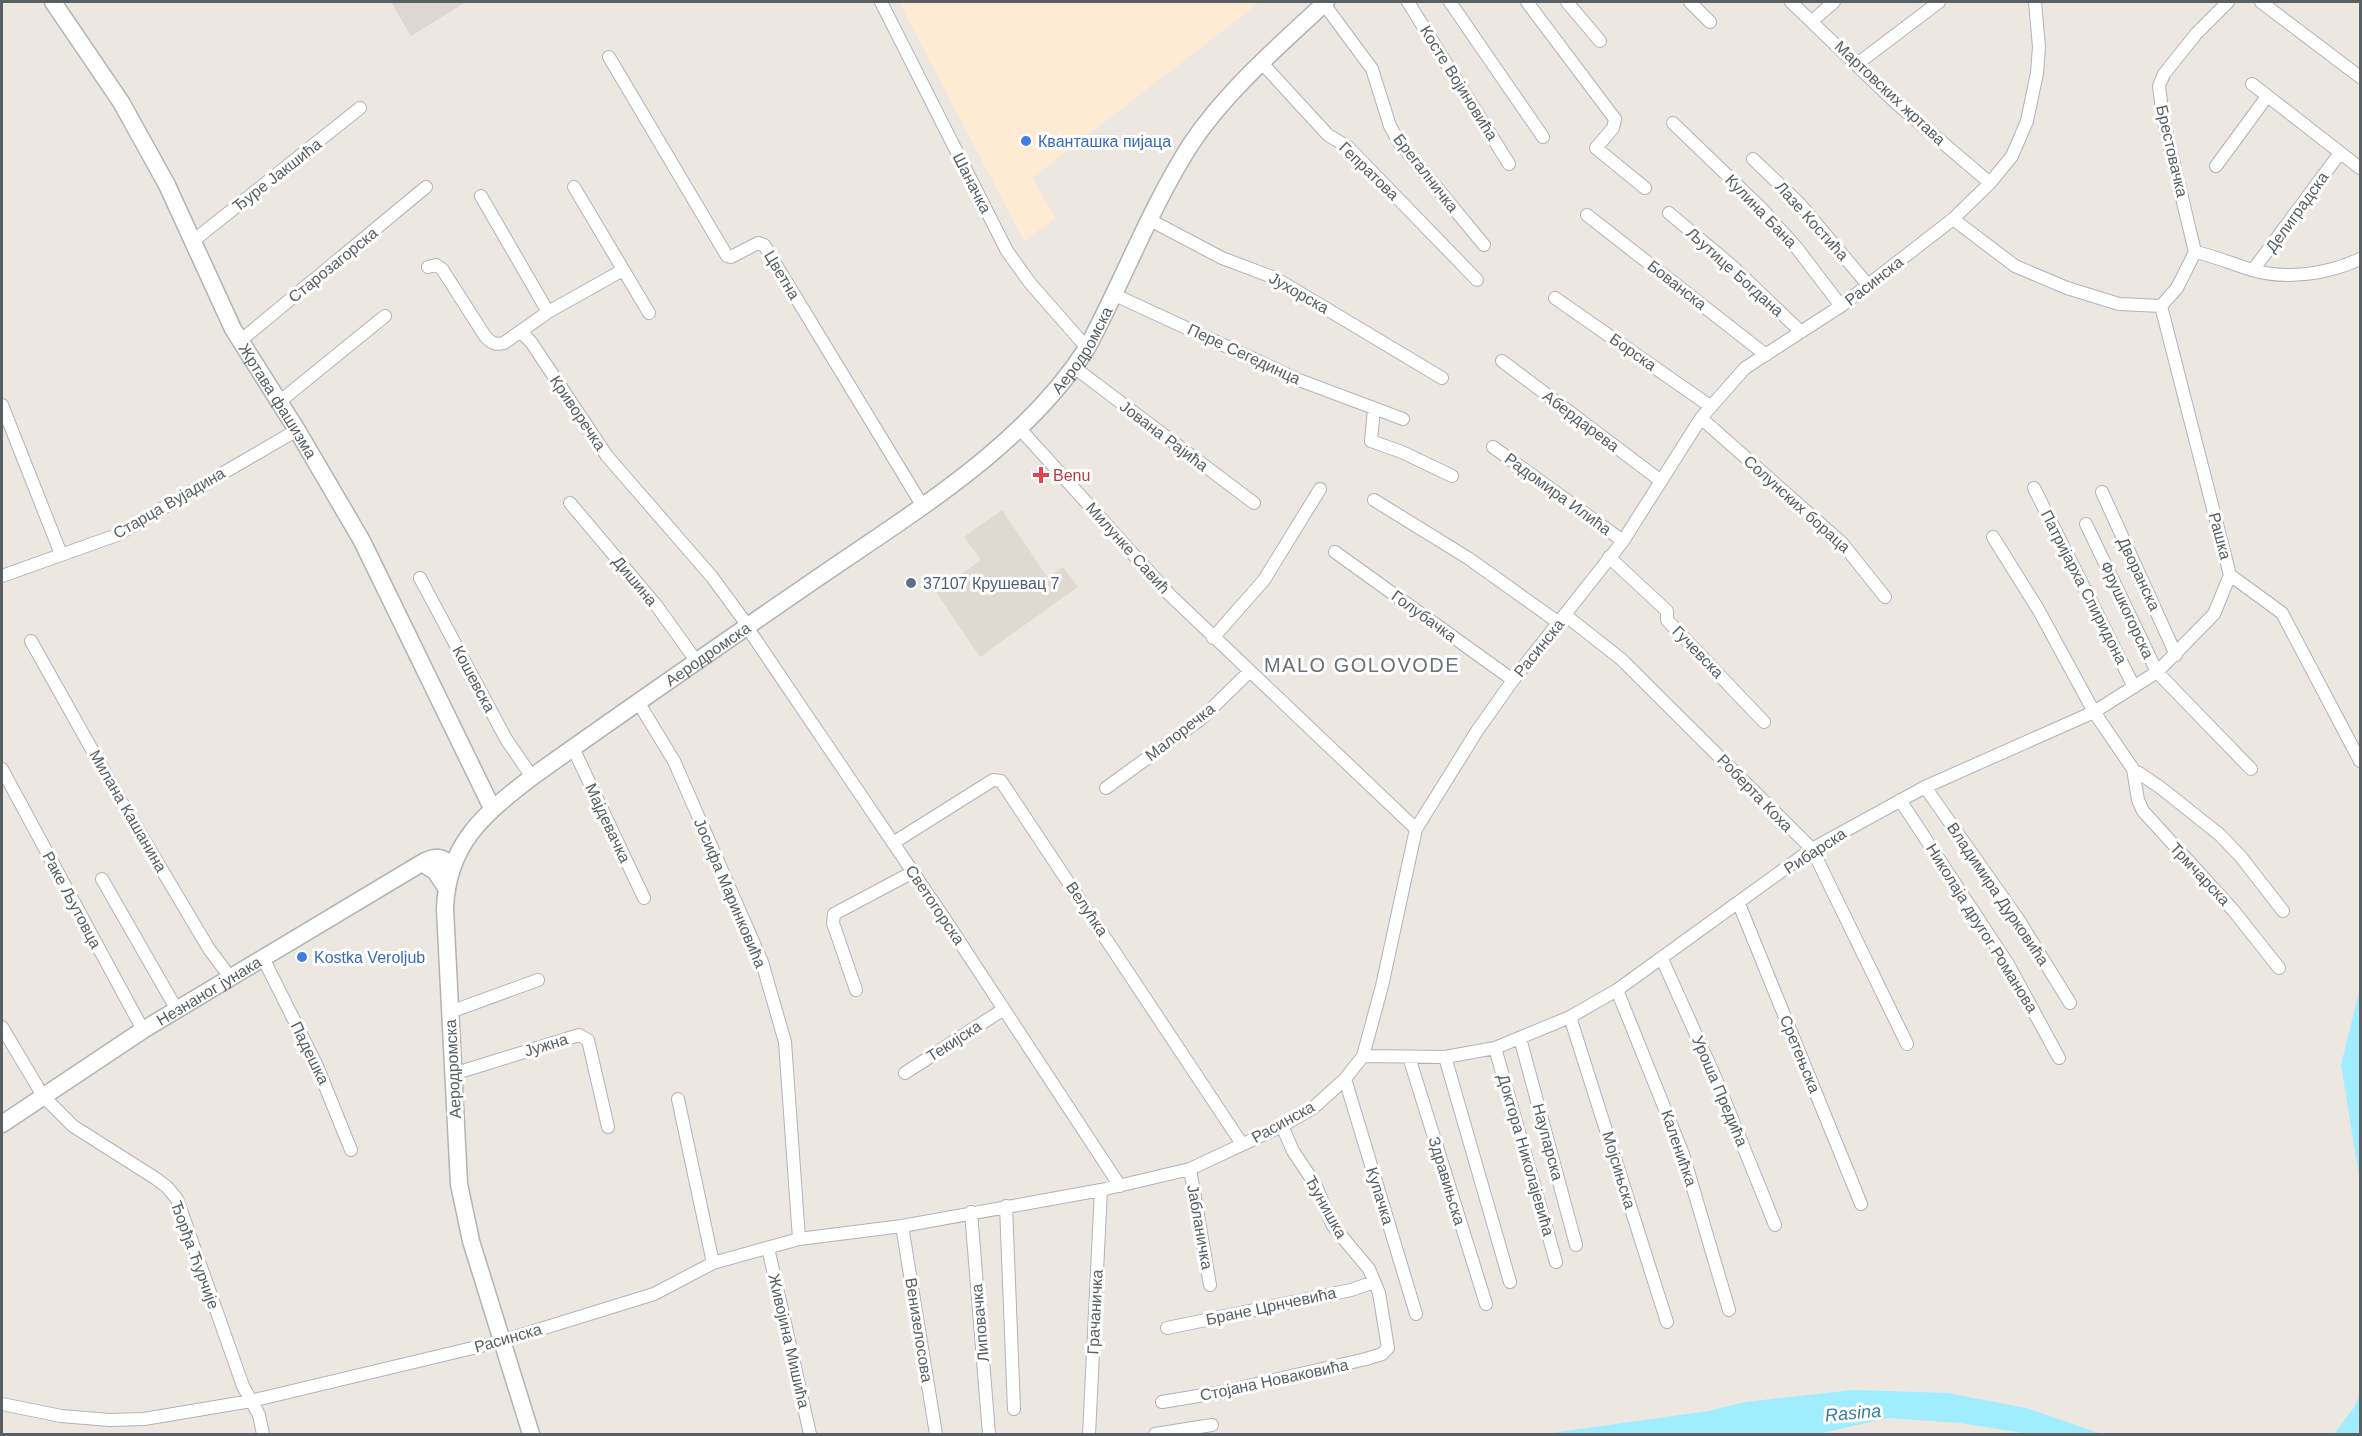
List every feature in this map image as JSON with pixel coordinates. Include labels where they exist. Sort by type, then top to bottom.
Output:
[{"type":"street","name":"Жртава фашизма","points":[[53,2],[121,102],[167,185],[240,341],[297,430],[362,541],[492,808]]},
{"type":"street","name":"Шаначка","points":[[881,2],[1007,251],[1030,283],[1088,348]]},
{"type":"street","name":"Косте Војиновића","points":[[1408,2],[1509,164]]},
{"type":"street","points":[[1450,2],[1543,137]]},
{"type":"street","points":[[1527,2],[1615,118],[1613,128],[1596,148],[1645,188]]},
{"type":"street","points":[[1567,2],[1600,41]]},
{"type":"street","points":[[1690,2],[1710,22]]},
{"type":"street","name":"Мартовских жртава","points":[[1791,2],[1896,103],[1990,183]]},
{"type":"street","points":[[1812,21],[1834,2]]},
{"type":"street","points":[[1857,64],[1938,2]]},
{"type":"street","name":"Расинска","points":[[2,1404],[61,1416],[110,1420],[144,1419],[251,1401],[502,1341],[654,1294],[713,1263],[799,1239],[902,1226],[1101,1190],[1190,1169],[1282,1126],[1313,1108],[1345,1079],[1363,1056],[1382,986],[1416,829],[1477,731],[1513,680],[1623,541],[1701,418],[1745,368],[1841,306],[1953,219],[1990,183],[2012,156],[2029,113],[2039,47],[2035,2]]},
{"type":"street","name":"Брестовачка","points":[[2195,252],[2163,118],[2159,86],[2164,74],[2184,49],[2228,2]]},
{"type":"street","points":[[2261,2],[2361,77]]},
{"type":"street","name":"Аеродромска","points":[[531,1434],[471,1241],[459,1184],[445,909],[447,889],[439,862],[492,808],[532,777],[697,662],[746,624],[922,506],[1021,430],[1075,368],[1088,348],[1149,220],[1192,142],[1261,62],[1325,3]]},
{"type":"street","name":"Брегалничка","points":[[1325,3],[1372,69],[1390,126],[1399,142],[1484,245]]},
{"type":"street","name":"Цветна","points":[[609,57],[728,256],[731,257],[758,243],[764,245],[922,506]]},
{"type":"street","name":"Гепратова","points":[[1261,62],[1328,135],[1348,147],[1476,280]]},
{"type":"street","points":[[2252,84],[2266,98],[2361,168]]},
{"type":"street","points":[[2216,166],[2266,98]]},
{"type":"street","name":"Ђуре Јакшића","points":[[193,241],[360,108]]},
{"type":"street","name":"Кулина Бана","points":[[1673,123],[1776,224],[1841,306]]},
{"type":"street","name":"Делиградска","points":[[2253,270],[2340,153]]},
{"type":"street","name":"Лазе Костића","points":[[1753,159],[1799,203],[1868,285]]},
{"type":"street","name":"Старозагорска","points":[[240,341],[426,187]]},
{"type":"street","points":[[574,187],[649,313]]},
{"type":"street","points":[[481,196],[548,312]]},
{"type":"street","name":"Љутице Богдана","points":[[1669,213],[1732,266],[1801,332]]},
{"type":"street","name":"Бованска","points":[[1587,215],[1766,355]]},
{"type":"street","points":[[1953,219],[2015,266],[2056,284],[2119,304],[2162,306],[2177,288],[2195,252],[2223,258],[2253,270],[2301,275],[2337,270],[2361,259]]},
{"type":"street","name":"Јухорска","points":[[1149,220],[1222,258],[1275,278],[1442,378]]},
{"type":"street","points":[[428,267],[436,265],[442,269],[491,343],[504,343],[548,312],[623,270]]},
{"type":"street","name":"Пере Сегединца","points":[[1115,295],[1299,380],[1403,419]]},
{"type":"street","name":"Борска","points":[[1555,298],[1710,406]]},
{"type":"street","name":"Рашка","points":[[2162,306],[2230,575],[2282,613],[2361,761]]},
{"type":"street","points":[[279,402],[385,316]]},
{"type":"street","name":"Криворечка","points":[[521,332],[607,456],[711,576],[746,624]]},
{"type":"street","name":"Абердарева","points":[[1502,361],[1661,481]]},
{"type":"street","name":"Јована Рајића","points":[[1075,368],[1254,503]]},
{"type":"street","points":[[2,405],[61,554]]},
{"type":"street","points":[[1374,408],[1371,441],[1402,452],[1452,476]]},
{"type":"street","name":"Солунских бораца","points":[[1701,418],[1842,543],[1885,597]]},
{"type":"street","name":"Старца Вујадина","points":[[2,576],[117,535],[297,430]]},
{"type":"street","name":"Милунке Савић","points":[[1021,430],[1129,551],[1213,638],[1416,829]]},
{"type":"street","name":"Радомира Илића","points":[[1493,447],[1623,541]]},
{"type":"street","name":"Патријарха Спиридона","points":[[2034,488],[2134,687]]},
{"type":"street","points":[[1213,638],[1264,580],[1320,489]]},
{"type":"street","name":"Дворанска","points":[[2102,492],[2176,655]]},
{"type":"street","name":"Роберта Коха","points":[[1374,500],[1468,558],[1621,659],[1812,849],[1908,1044]]},
{"type":"street","name":"Дишина","points":[[570,503],[656,605],[697,662]]},
{"type":"street","name":"Фрушкогорска","points":[[2086,524],[2157,672],[2251,769]]},
{"type":"street","name":"Трмчарска","points":[[1994,537],[2038,609],[2094,712],[2134,773],[2138,800],[2143,811],[2234,910],[2279,968]]},
{"type":"street","name":"Голубачка","points":[[1335,552],[1513,680]]},
{"type":"street","name":"Гучевска","points":[[1609,558],[1667,611],[1667,620],[1764,722]]},
{"type":"street","name":"Рибарска","points":[[1363,1056],[1445,1057],[1495,1048],[1570,1017],[1617,990],[1662,959],[1812,849],[1924,787],[2094,712],[2157,672],[2214,614],[2230,575]]},
{"type":"street","name":"Кошевска","points":[[420,578],[506,739],[532,777]]},
{"type":"street","name":"Светогорска","points":[[746,624],[1120,1186]]},
{"type":"street","name":"Милана Кашанина","points":[[31,641],[118,796],[209,949],[230,977]]},
{"type":"street","name":"Малоречка","points":[[1106,788],[1201,718],[1250,671]]},
{"type":"street","name":"Јосифа Маринковића","points":[[638,702],[674,761],[762,962],[785,1042],[799,1239]]},
{"type":"street","name":"Мајдевачка","points":[[573,748],[644,898]]},
{"type":"street","name":"Раке Љутовца","points":[[2,770],[143,1030]]},
{"type":"street","name":"Трмчарска","points":[[2134,773],[2141,774],[2161,788],[2220,835],[2241,857],[2283,911]]},
{"type":"street","name":"Велућка","points":[[893,843],[993,780],[1001,781],[1242,1144]]},
{"type":"street","name":"Владимира Дурковића","points":[[1924,787],[2018,919],[2070,1003]]},
{"type":"street","name":"Николаја другог Романова","points":[[1900,800],[2008,964],[2059,1058]]},
{"type":"street","name":"Незнаног јунака","points":[[2,1124],[143,1030],[230,977],[439,862],[472,830]]},
{"type":"street","points":[[439,862],[435,871],[447,889]]},
{"type":"street","points":[[856,990],[833,923],[834,914],[913,872]]},
{"type":"street","points":[[102,879],[177,1010]]},
{"type":"street","name":"Сретењска","points":[[1738,904],[1862,1204]]},
{"type":"street","name":"Падешка","points":[[263,958],[317,1066],[351,1150]]},
{"type":"street","name":"Уроша Предића","points":[[1662,959],[1716,1079],[1775,1225]]},
{"type":"street","points":[[450,1012],[538,980]]},
{"type":"street","name":"Каленићка","points":[[1617,990],[1683,1154],[1730,1310]]},
{"type":"street","name":"Текијска","points":[[905,1073],[1004,1009]]},
{"type":"street","name":"Мојсињска","points":[[1570,1017],[1667,1322]]},
{"type":"street","name":"Ђорђа Ћурчије","points":[[2,1027],[43,1096],[73,1126],[155,1178],[177,1199],[243,1386],[259,1415],[262,1434]]},
{"type":"street","name":"Јужна","points":[[453,1074],[579,1035],[584,1036],[589,1046],[608,1127]]},
{"type":"street","name":"Наупарска","points":[[1520,1038],[1576,1245]]},
{"type":"street","name":"Доктора Николајевића","points":[[1495,1048],[1556,1262]]},
{"type":"street","name":"Здравињска","points":[[1409,1057],[1486,1304]]},
{"type":"street","points":[[1445,1057],[1510,1282]]},
{"type":"street","name":"Купачка","points":[[1345,1079],[1416,1314]]},
{"type":"street","points":[[678,1099],[713,1263]]},
{"type":"street","name":"Ђунишка","points":[[1282,1126],[1293,1151],[1315,1184],[1340,1238],[1367,1264],[1379,1293],[1389,1343],[1384,1353]]},
{"type":"street","name":"Јабланичка","points":[[1190,1169],[1210,1285]]},
{"type":"street","name":"Грачаничка","points":[[1089,1434],[1101,1190]]},
{"type":"street","points":[[1006,1206],[1014,1409]]},
{"type":"street","name":"Липовачка","points":[[971,1212],[989,1434]]},
{"type":"street","name":"Венизелосова","points":[[902,1226],[936,1434]]},
{"type":"street","name":"Живојина Мишића","points":[[768,1248],[810,1434]]},
{"type":"street","name":"Бране Црнчевића","points":[[1167,1328],[1351,1290],[1374,1282]]},
{"type":"street","name":"Стојана Новаковића","points":[[1162,1402],[1222,1392],[1384,1353]]},
{"type":"street","points":[[1155,1434],[1212,1425]]},
{"type":"shaded area","points":[[391,2],[466,2],[411,36]]},
{"type":"shaded area","name":"Кванташка пијаца","points":[[899,2],[1260,2],[1032,178],[1056,218],[1024,241]]},
{"type":"shaded area","points":[[1002,510],[1048,578],[1063,567],[1078,587],[980,657],[936,592],[981,560],[964,537]]},
{"type":"water","points":[[2360,988],[2360,1181],[2341,1065]]},
{"type":"water","name":"Rasina","points":[[1853,1390],[1948,1393],[2026,1408],[2102,1434],[2030,1434],[1960,1423],[1888,1418],[1818,1434],[1544,1434],[1709,1411],[1745,1402]]},
{"type":"water","points":[[2360,1394],[2360,1430],[2356,1434],[2334,1434],[2355,1406]]},
{"type":"place","name":"Кванташка пијаца","points":[[1026,141]]},
{"type":"place","name":"Benu","points":[[1041,475]]},
{"type":"place","name":"37107 Крушевац 7","points":[[911,583]]},
{"type":"place","name":"Kostka Veroljub","points":[[302,957]]},
{"type":"district","name":"MALO GOLOVODE","points":[[1362,665]]}]
